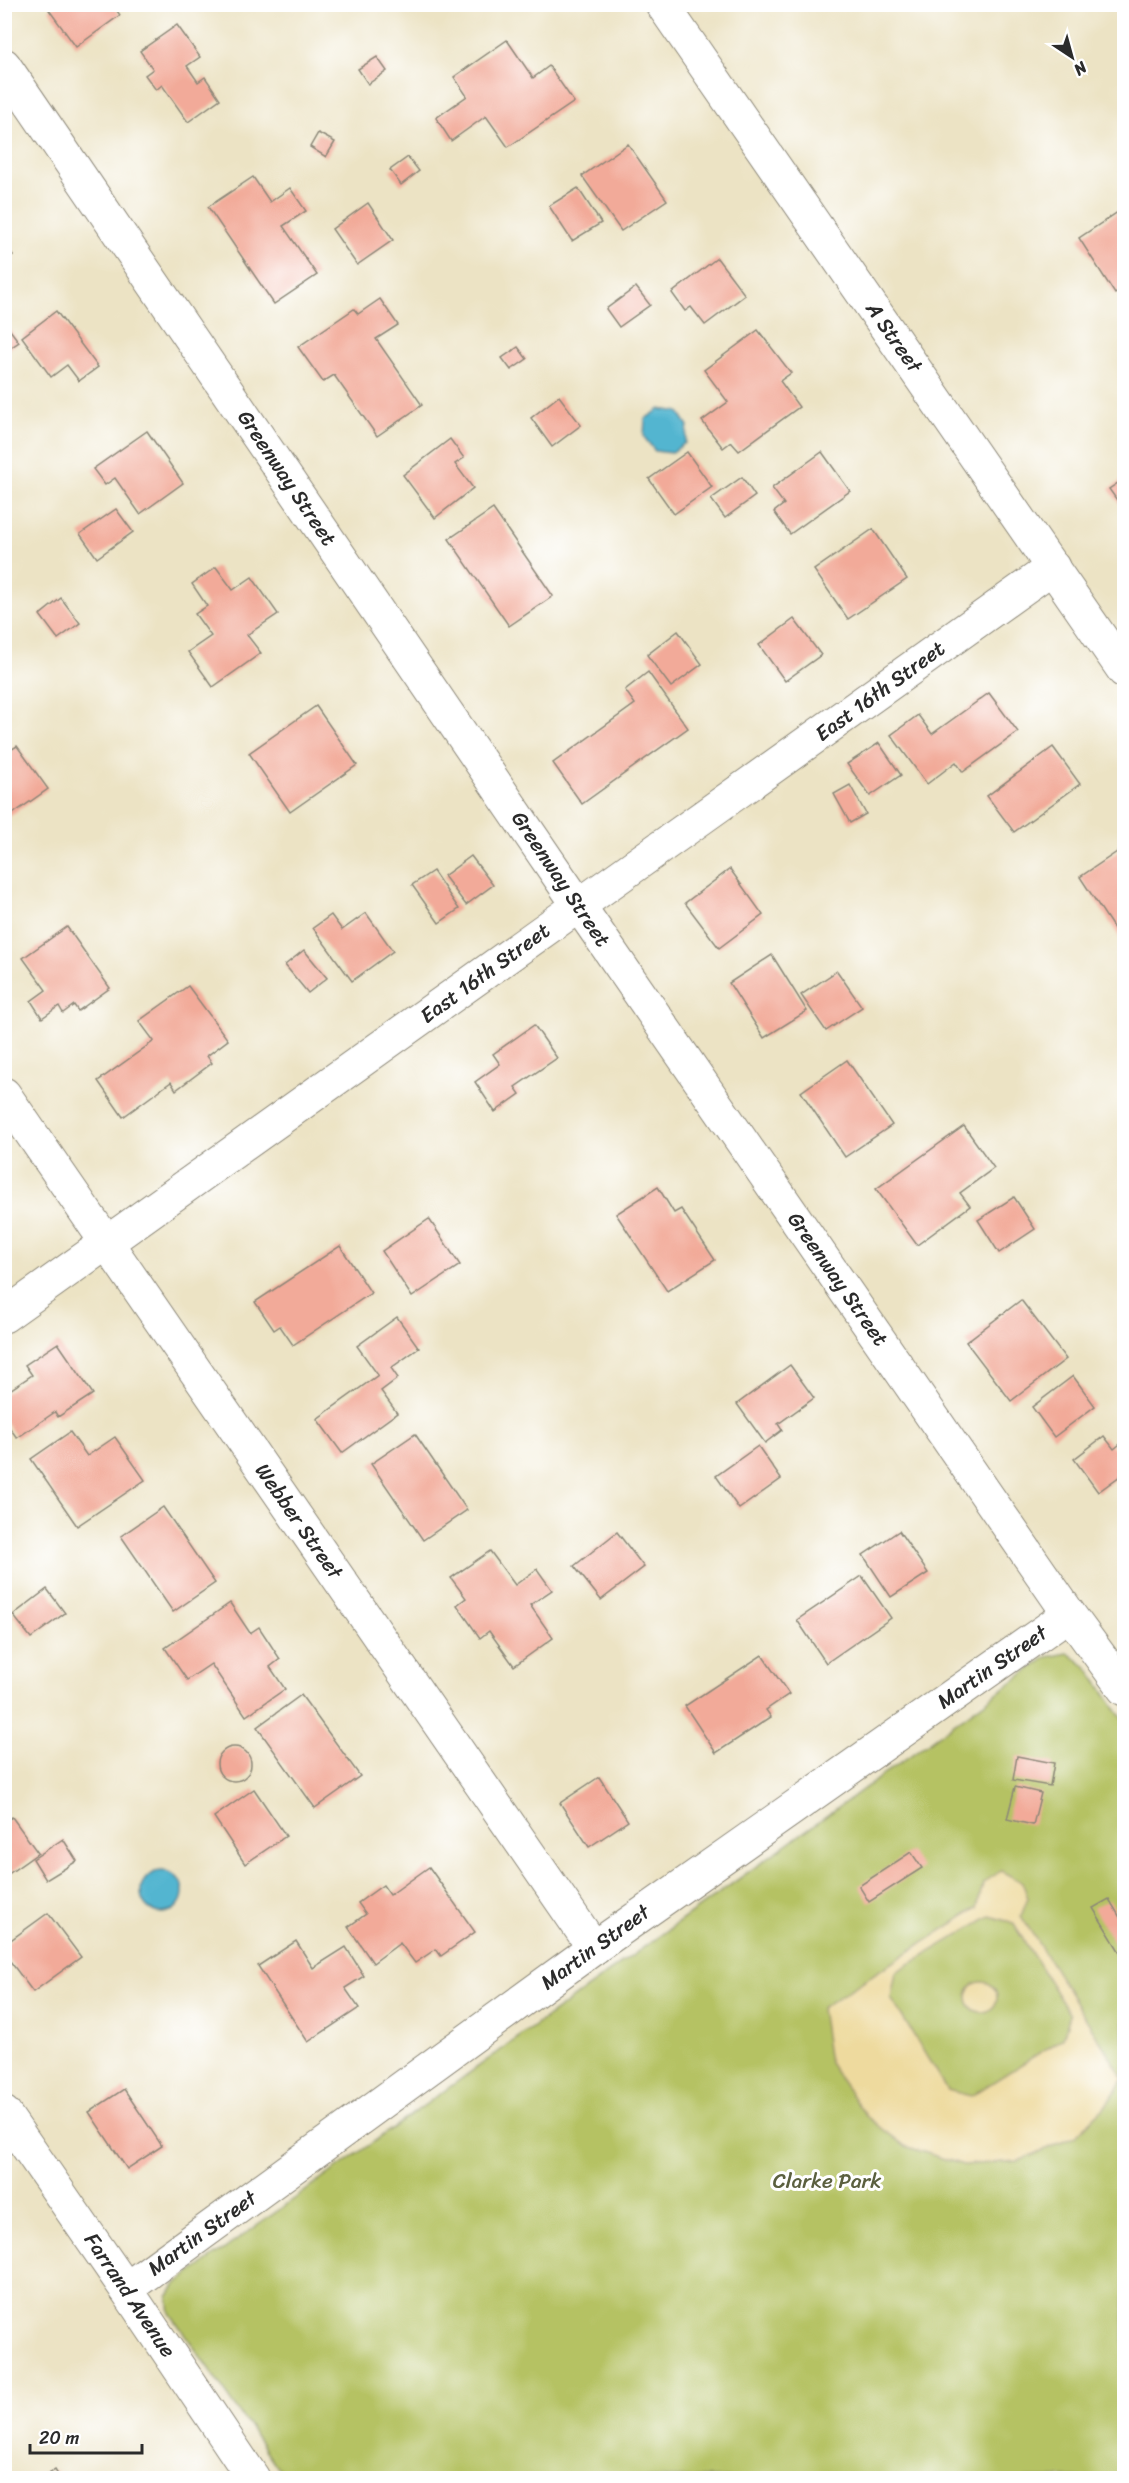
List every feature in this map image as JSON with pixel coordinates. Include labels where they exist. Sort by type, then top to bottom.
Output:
[{"type":"street","name":"A Street","points":[[662,4],[1125,671]]},
{"type":"street","name":"Greenway Street","points":[[4,65],[579,906],[1070,1614],[1125,1689]]},
{"type":"street","name":"East 16th Street","points":[[4,1316],[1053,567]]},
{"type":"street","name":"Webber Street","points":[[4,1094],[594,1947]]},
{"type":"street","name":"Martin Street","points":[[126,2289],[594,1947],[1070,1614]]},
{"type":"street","name":"Farrand Avenue","points":[[4,2113],[253,2478]]},
{"type":"green space","name":"Clarke Park","points":[[1068,1653],[1088,1668],[1124,1721],[1124,2478],[285,2478],[170,2313],[168,2297],[176,2284],[1047,1657]]},
{"type":"sand","points":[[1001,1871],[1022,1882],[1028,1898],[1021,1916],[1124,2079],[1104,2108],[1074,2137],[1019,2161],[963,2165],[905,2146],[866,2116],[829,2063],[821,2008],[977,1908],[983,1883]],"holes":[[[990,1916],[1013,1923],[1070,2015],[1063,2038],[971,2096],[947,2090],[891,1998],[896,1972]]]},
{"type":"sand","points":[[982,1982],[988,1983],[996,1991],[996,2003],[988,2011],[982,2012],[976,2011],[968,2003],[967,1997],[968,1991],[976,1983]]},
{"type":"water","points":[[660,409],[679,412],[688,426],[685,443],[671,453],[655,451],[644,437],[645,419]]},
{"type":"water","points":[[162,1871],[177,1877],[183,1892],[177,1907],[162,1913],[147,1907],[141,1892],[147,1877]]},
{"type":"building","points":[[57,4],[112,4],[120,15],[76,47],[49,10]]},
{"type":"building","points":[[177,25],[200,57],[187,66],[198,82],[205,77],[220,99],[188,122],[162,85],[156,90],[145,75],[153,69],[140,51]]},
{"type":"building","points":[[507,40],[533,78],[549,66],[574,102],[508,147],[486,116],[451,141],[436,118],[467,96],[454,77]]},
{"type":"building","points":[[377,57],[387,71],[368,84],[358,69]]},
{"type":"building","points":[[318,133],[335,142],[326,157],[310,147]]},
{"type":"building","points":[[628,144],[667,200],[621,231],[582,176]]},
{"type":"building","points":[[408,157],[419,171],[401,185],[390,170]]},
{"type":"building","points":[[253,177],[270,202],[290,188],[306,211],[283,226],[317,275],[274,304],[208,207]]},
{"type":"building","points":[[578,188],[601,223],[572,241],[549,206]]},
{"type":"building","points":[[368,203],[393,240],[357,265],[332,229]]},
{"type":"building","points":[[1124,208],[1124,287],[1115,294],[1079,238]]},
{"type":"building","points":[[4,242],[13,255],[4,261]]},
{"type":"building","points":[[717,258],[745,295],[705,325],[691,307],[685,311],[672,293]]},
{"type":"building","points":[[636,287],[650,305],[619,327],[606,309]]},
{"type":"building","points":[[380,299],[398,325],[376,339],[422,405],[377,436],[334,375],[323,382],[298,347],[354,309],[358,314]]},
{"type":"building","points":[[56,311],[98,367],[79,381],[67,365],[51,377],[22,337]]},
{"type":"building","points":[[4,322],[19,342],[4,352]]},
{"type":"building","points":[[758,330],[791,373],[780,381],[799,407],[739,451],[731,442],[723,448],[702,421],[728,402],[704,370]]},
{"type":"building","points":[[518,347],[527,359],[511,370],[502,358]]},
{"type":"building","points":[[559,396],[581,425],[552,447],[531,418]]},
{"type":"building","points":[[147,431],[183,483],[140,514],[115,478],[105,485],[93,469]]},
{"type":"building","points":[[450,439],[464,458],[455,464],[473,488],[435,518],[403,475]]},
{"type":"building","points":[[687,452],[712,487],[674,514],[649,479]]},
{"type":"building","points":[[822,452],[850,491],[790,534],[774,512],[784,504],[772,488]]},
{"type":"building","points":[[742,477],[755,496],[725,518],[711,499]]},
{"type":"building","points":[[1124,479],[1124,510],[1109,489]]},
{"type":"building","points":[[116,509],[133,532],[97,558],[80,534]]},
{"type":"building","points":[[493,509],[553,596],[509,626],[449,539]]},
{"type":"building","points":[[873,529],[907,579],[848,619],[814,570]]},
{"type":"building","points":[[216,567],[233,590],[252,577],[278,614],[247,635],[261,653],[213,687],[188,652],[211,636],[195,614],[207,606],[192,584]]},
{"type":"building","points":[[61,598],[80,623],[58,639],[40,615]]},
{"type":"building","points":[[794,619],[821,655],[785,681],[759,645]]},
{"type":"building","points":[[678,631],[702,664],[671,687],[647,655]]},
{"type":"building","points":[[648,672],[688,728],[582,804],[553,763],[635,704],[625,690]]},
{"type":"building","points":[[989,693],[1018,732],[963,772],[956,762],[927,784],[891,735],[918,715],[932,734]]},
{"type":"building","points":[[316,706],[357,765],[290,812],[249,753]]},
{"type":"building","points":[[879,743],[901,775],[870,796],[847,764]]},
{"type":"building","points":[[17,746],[48,789],[4,820],[4,754]]},
{"type":"building","points":[[1053,747],[1080,784],[1014,832],[987,796]]},
{"type":"building","points":[[850,785],[866,814],[850,823],[834,794]]},
{"type":"building","points":[[1120,850],[1124,857],[1124,944],[1080,877]]},
{"type":"building","points":[[471,856],[493,885],[466,905],[444,876]]},
{"type":"building","points":[[730,869],[763,915],[719,948],[685,903]]},
{"type":"building","points":[[433,871],[459,909],[439,923],[412,885]]},
{"type":"building","points":[[366,913],[393,951],[352,981],[313,928],[331,915],[342,930]]},
{"type":"building","points":[[67,927],[110,988],[78,1011],[74,1005],[63,1013],[59,1006],[42,1018],[31,1001],[46,990],[23,958]]},
{"type":"building","points":[[304,950],[327,978],[308,993],[285,965]]},
{"type":"building","points":[[772,955],[807,1011],[764,1038],[729,983]]},
{"type":"building","points":[[837,971],[862,1007],[826,1031],[801,995]]},
{"type":"building","points":[[188,986],[228,1040],[207,1056],[212,1063],[176,1090],[171,1082],[123,1117],[98,1081],[154,1041],[139,1021]]},
{"type":"building","points":[[534,1025],[557,1058],[515,1087],[520,1094],[495,1112],[475,1082],[500,1064],[493,1054]]},
{"type":"building","points":[[847,1060],[892,1125],[845,1157],[801,1092]]},
{"type":"building","points":[[964,1126],[994,1168],[960,1193],[970,1206],[917,1245],[876,1189]]},
{"type":"building","points":[[658,1187],[674,1213],[681,1209],[715,1260],[667,1291],[616,1214]]},
{"type":"building","points":[[1014,1197],[1035,1229],[999,1253],[978,1220]]},
{"type":"building","points":[[429,1219],[460,1265],[412,1297],[382,1251]]},
{"type":"building","points":[[340,1246],[371,1293],[293,1345],[280,1326],[274,1330],[255,1302]]},
{"type":"building","points":[[1021,1300],[1066,1359],[1011,1401],[966,1342]]},
{"type":"building","points":[[397,1317],[419,1348],[391,1368],[398,1378],[381,1391],[397,1413],[342,1453],[317,1419],[378,1375],[357,1346]]},
{"type":"building","points":[[58,1343],[93,1394],[58,1417],[55,1412],[17,1438],[4,1420],[4,1394],[32,1375],[25,1365]]},
{"type":"building","points":[[790,1365],[814,1398],[778,1424],[782,1430],[765,1443],[737,1404]]},
{"type":"building","points":[[1073,1376],[1095,1406],[1054,1437],[1032,1407]]},
{"type":"building","points":[[70,1432],[87,1456],[115,1437],[145,1480],[77,1526],[31,1459]]},
{"type":"building","points":[[415,1434],[467,1510],[423,1540],[371,1464]]},
{"type":"building","points":[[1104,1436],[1114,1449],[1124,1441],[1124,1473],[1098,1492],[1074,1459]]},
{"type":"building","points":[[758,1446],[781,1479],[739,1509],[716,1476]]},
{"type":"building","points":[[163,1507],[215,1583],[173,1612],[121,1536]]},
{"type":"building","points":[[899,1531],[928,1573],[891,1597],[863,1555]]},
{"type":"building","points":[[617,1532],[644,1567],[601,1600],[574,1566]]},
{"type":"building","points":[[490,1551],[515,1585],[537,1569],[552,1590],[530,1605],[553,1638],[514,1666],[489,1631],[480,1638],[457,1605],[466,1598],[451,1578]]},
{"type":"building","points":[[862,1576],[891,1618],[826,1663],[797,1620]]},
{"type":"building","points":[[47,1589],[65,1613],[31,1638],[13,1615]]},
{"type":"building","points":[[230,1603],[250,1633],[259,1627],[280,1659],[270,1667],[285,1689],[246,1716],[211,1664],[187,1680],[165,1648]]},
{"type":"building","points":[[762,1655],[789,1694],[766,1710],[771,1717],[716,1753],[685,1706]]},
{"type":"building","points":[[301,1695],[360,1776],[315,1808],[257,1727]]},
{"type":"building","points":[[234,1747],[246,1752],[251,1764],[246,1776],[234,1781],[222,1776],[217,1764],[222,1752]]},
{"type":"building","points":[[1017,1756],[1054,1763],[1050,1786],[1013,1780]]},
{"type":"building","points":[[599,1777],[628,1821],[589,1847],[560,1803]]},
{"type":"building","points":[[1015,1787],[1041,1793],[1033,1825],[1007,1819]]},
{"type":"building","points":[[254,1789],[286,1836],[245,1864],[214,1817]]},
{"type":"building","points":[[12,1817],[38,1853],[4,1877],[4,1822]]},
{"type":"building","points":[[63,1839],[77,1861],[46,1880],[33,1859]]},
{"type":"building","points":[[911,1852],[922,1868],[869,1902],[859,1886]]},
{"type":"building","points":[[429,1867],[475,1932],[441,1956],[436,1949],[415,1963],[400,1943],[373,1963],[348,1927],[366,1914],[358,1903],[383,1885],[390,1895]]},
{"type":"building","points":[[1109,1899],[1124,1924],[1124,1959],[1093,1908]]},
{"type":"building","points":[[48,1913],[81,1957],[33,1992],[4,1953],[4,1945]]},
{"type":"building","points":[[296,1941],[313,1968],[346,1947],[364,1976],[345,1988],[359,2008],[308,2042],[258,1966]]},
{"type":"building","points":[[124,2089],[162,2146],[127,2169],[89,2112]]},
{"type":"building","points":[[55,2470],[60,2478],[42,2478]]}]
